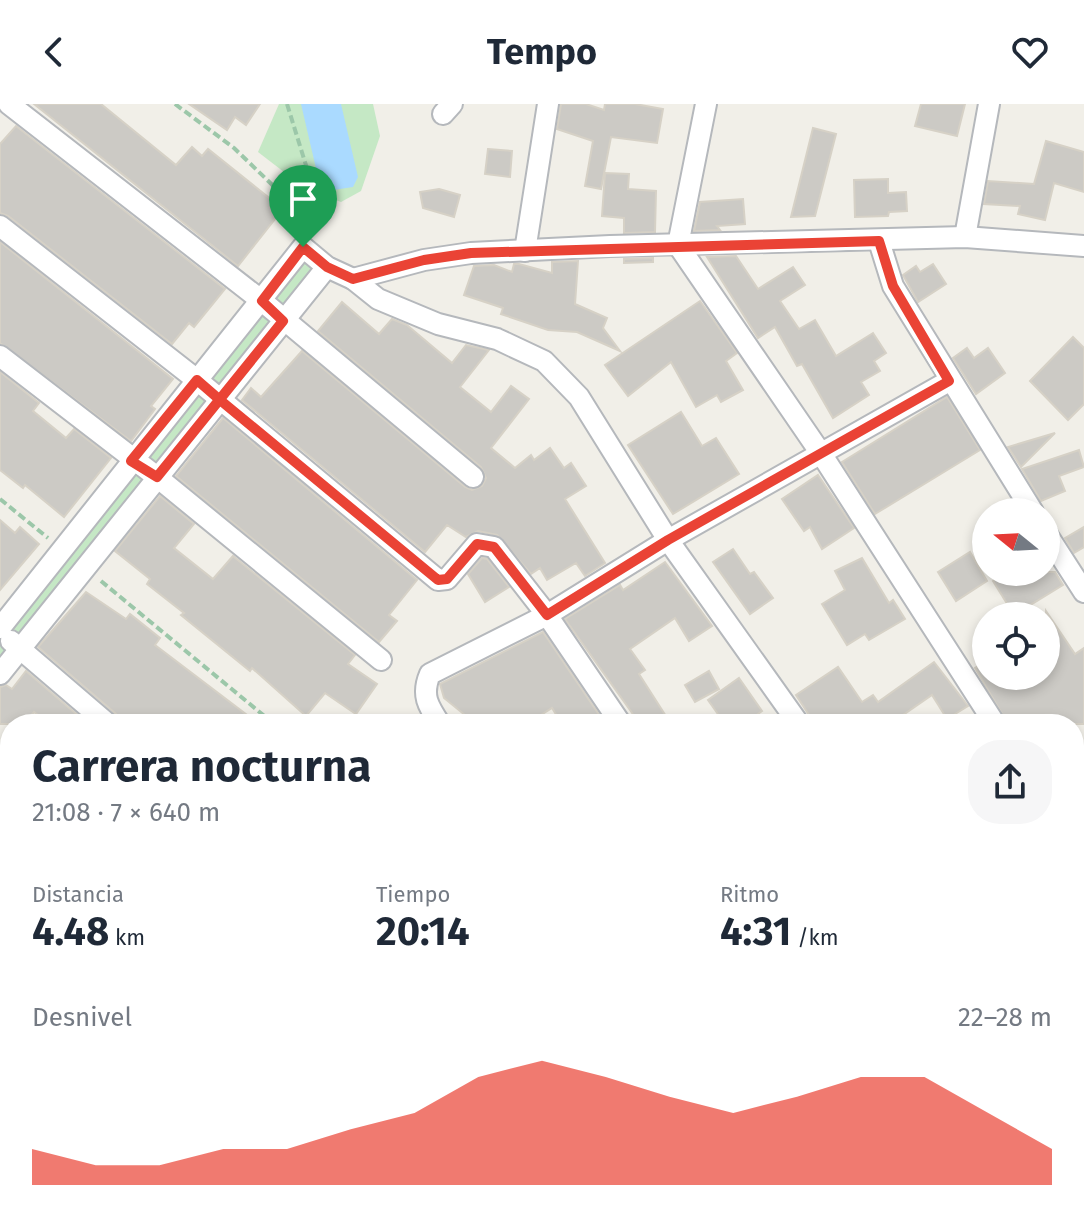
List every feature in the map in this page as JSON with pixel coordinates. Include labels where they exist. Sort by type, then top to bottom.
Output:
[{"type":"street","points":[[9,104],[262,301],[473,477]]},
{"type":"street","points":[[525,251],[548,104]]},
{"type":"street","points":[[706,104],[678,245],[822,455],[989,714]]},
{"type":"street","points":[[965,237],[989,104]]},
{"type":"street","points":[[0,226],[197,380],[438,580],[447,579],[477,544],[486,543],[494,547],[547,615],[614,714]]},
{"type":"street","points":[[353,279],[424,260],[471,253],[965,237],[1084,246]]},
{"type":"street","points":[[879,241],[893,286],[1024,498]]},
{"type":"street","points":[[96,714],[20,651],[0,629],[303,247],[327,267],[353,279],[378,299],[438,324],[497,339],[544,361],[579,397],[668,540],[792,714]]},
{"type":"street","points":[[0,674],[327,267]]},
{"type":"street","points":[[0,356],[131,461],[157,477],[381,660]]},
{"type":"street","points":[[433,714],[423,689],[430,674],[547,615],[668,540],[949,381]]},
{"type":"street","points":[[1060,555],[1084,592]]},
{"type":"path","points":[[175,104],[234,148],[288,200],[309,234],[309,175],[287,104]]},
{"type":"path","points":[[0,499],[62,549]]},
{"type":"path","points":[[85,568],[262,714]]},
{"type":"green space","points":[[279,104],[373,104],[380,136],[361,191],[341,202],[306,189],[258,152]]},
{"type":"green space","points":[[301,257],[322,268],[0,669],[0,628]]},
{"type":"water","points":[[301,104],[341,104],[358,177],[353,187],[327,191],[318,177]]},
{"type":"building","points":[[34,104],[101,104],[176,165],[192,147],[202,156],[208,149],[283,209],[238,266]]},
{"type":"building","points":[[189,104],[260,104],[246,125],[235,117],[227,130]]},
{"type":"building","points":[[561,104],[586,104],[604,110],[605,104],[635,104],[663,109],[657,143],[611,137],[601,189],[585,186],[593,141],[557,129]]},
{"type":"building","points":[[921,104],[965,104],[957,136],[915,126]]},
{"type":"building","points":[[16,126],[225,289],[194,327],[189,323],[172,344],[8,216],[0,213],[0,144]]},
{"type":"building","points":[[813,128],[836,134],[815,216],[791,217]]},
{"type":"building","points":[[1046,141],[1084,152],[1084,192],[1054,183],[1045,220],[1018,214],[1020,206],[984,204],[988,181],[1034,184]]},
{"type":"building","points":[[488,149],[512,151],[510,177],[485,174]]},
{"type":"building","points":[[605,173],[629,174],[628,189],[656,191],[655,232],[624,233],[624,218],[602,216]]},
{"type":"building","points":[[888,179],[888,193],[906,192],[907,211],[889,212],[888,216],[855,217],[854,180]]},
{"type":"building","points":[[439,189],[460,195],[454,217],[423,208],[420,192]]},
{"type":"building","points":[[743,199],[745,224],[717,226],[720,230],[694,231],[700,202]]},
{"type":"building","points":[[0,242],[173,379],[151,406],[155,409],[131,441],[0,343]]},
{"type":"building","points":[[736,256],[758,289],[793,267],[805,285],[780,301],[799,329],[815,320],[836,356],[873,333],[886,353],[874,361],[880,371],[861,382],[869,395],[833,418],[802,364],[797,366],[775,327],[758,338],[707,257]]},
{"type":"building","points":[[653,258],[653,262],[624,263],[624,259]]},
{"type":"building","points":[[578,261],[575,304],[607,318],[603,328],[620,351],[577,332],[548,330],[501,314],[503,308],[464,295],[474,266],[494,265],[512,272],[514,264],[519,264],[552,273],[552,262]]},
{"type":"building","points":[[933,264],[946,284],[918,302],[903,275],[916,266],[920,272]]},
{"type":"building","points":[[700,301],[737,353],[726,361],[743,390],[721,402],[717,395],[696,407],[671,362],[628,396],[605,365]]},
{"type":"building","points":[[342,302],[379,334],[392,319],[407,325],[452,363],[466,345],[489,350],[460,387],[491,412],[511,386],[529,399],[491,448],[515,468],[531,455],[534,460],[550,448],[564,468],[571,463],[586,486],[565,499],[605,563],[585,576],[576,563],[547,580],[540,568],[531,574],[497,535],[478,531],[466,537],[447,525],[425,552],[242,400],[251,388],[261,397],[302,351],[465,487],[472,490],[482,486],[486,478],[481,467],[318,331]]},
{"type":"building","points":[[1073,337],[1084,348],[1084,404],[1068,420],[1030,381]]},
{"type":"building","points":[[967,348],[974,358],[988,348],[1005,373],[976,394],[953,358]]},
{"type":"building","points":[[0,372],[39,403],[33,411],[66,438],[74,429],[111,458],[64,517],[25,485],[23,488],[0,470]]},
{"type":"building","points":[[947,397],[980,450],[875,514],[842,462]]},
{"type":"building","points":[[681,412],[702,446],[716,438],[739,474],[673,514],[628,445]]},
{"type":"building","points":[[223,418],[417,580],[389,615],[397,621],[379,642],[176,476]]},
{"type":"building","points":[[1055,433],[1021,467],[1008,447]]},
{"type":"building","points":[[1079,450],[1084,467],[1059,476],[1065,491],[1048,498],[1039,498],[1022,469]]},
{"type":"building","points":[[818,475],[854,528],[822,549],[810,527],[804,531],[782,499]]},
{"type":"building","points":[[160,496],[194,524],[174,548],[213,579],[233,556],[355,655],[348,664],[377,684],[356,714],[325,693],[308,714],[304,714],[252,668],[250,671],[181,615],[184,613],[147,584],[150,579],[115,551]]},
{"type":"building","points":[[0,520],[15,533],[20,527],[39,544],[0,590]]},
{"type":"building","points":[[1084,527],[1084,547],[1074,553],[1065,538]]},
{"type":"building","points":[[733,549],[750,574],[754,572],[773,598],[750,614],[713,562]]},
{"type":"building","points":[[970,552],[972,586],[979,586],[956,601],[938,572]]},
{"type":"building","points":[[482,558],[487,559],[509,587],[485,602],[468,574]]},
{"type":"building","points":[[862,558],[889,603],[893,600],[905,619],[869,640],[865,634],[847,645],[822,604],[845,590],[835,571]]},
{"type":"building","points":[[665,562],[712,626],[689,641],[675,618],[630,649],[645,670],[639,674],[665,714],[633,714],[565,619],[620,585],[623,590]]},
{"type":"building","points":[[1060,580],[1063,585],[1035,602],[1006,602],[996,586],[1060,586]]},
{"type":"building","points":[[86,592],[126,619],[130,614],[160,638],[155,645],[246,714],[116,714],[38,647]]},
{"type":"building","points":[[543,632],[599,714],[556,714],[552,708],[543,714],[464,714],[444,698],[440,684]]},
{"type":"building","points":[[1060,632],[1075,654],[1084,648],[1084,714],[1002,714],[988,690],[1060,690]]},
{"type":"building","points":[[934,662],[968,706],[955,714],[944,714],[932,695],[904,714],[808,714],[796,695],[838,667],[862,702],[873,695],[878,702]]},
{"type":"building","points":[[26,671],[76,714],[0,714],[0,687],[6,685],[12,689]]},
{"type":"building","points":[[709,671],[719,689],[695,702],[685,685]]},
{"type":"building","points":[[739,678],[762,711],[758,714],[718,714],[708,700]]},
{"type":"route","points":[[303,247],[262,301],[283,321],[220,400],[157,477],[131,461],[197,380],[220,400],[438,580],[447,579],[477,544],[486,543],[494,547],[547,615],[668,540],[949,381],[893,286],[879,241],[610,246],[471,253],[424,260],[353,279],[327,267],[303,247]]}]
